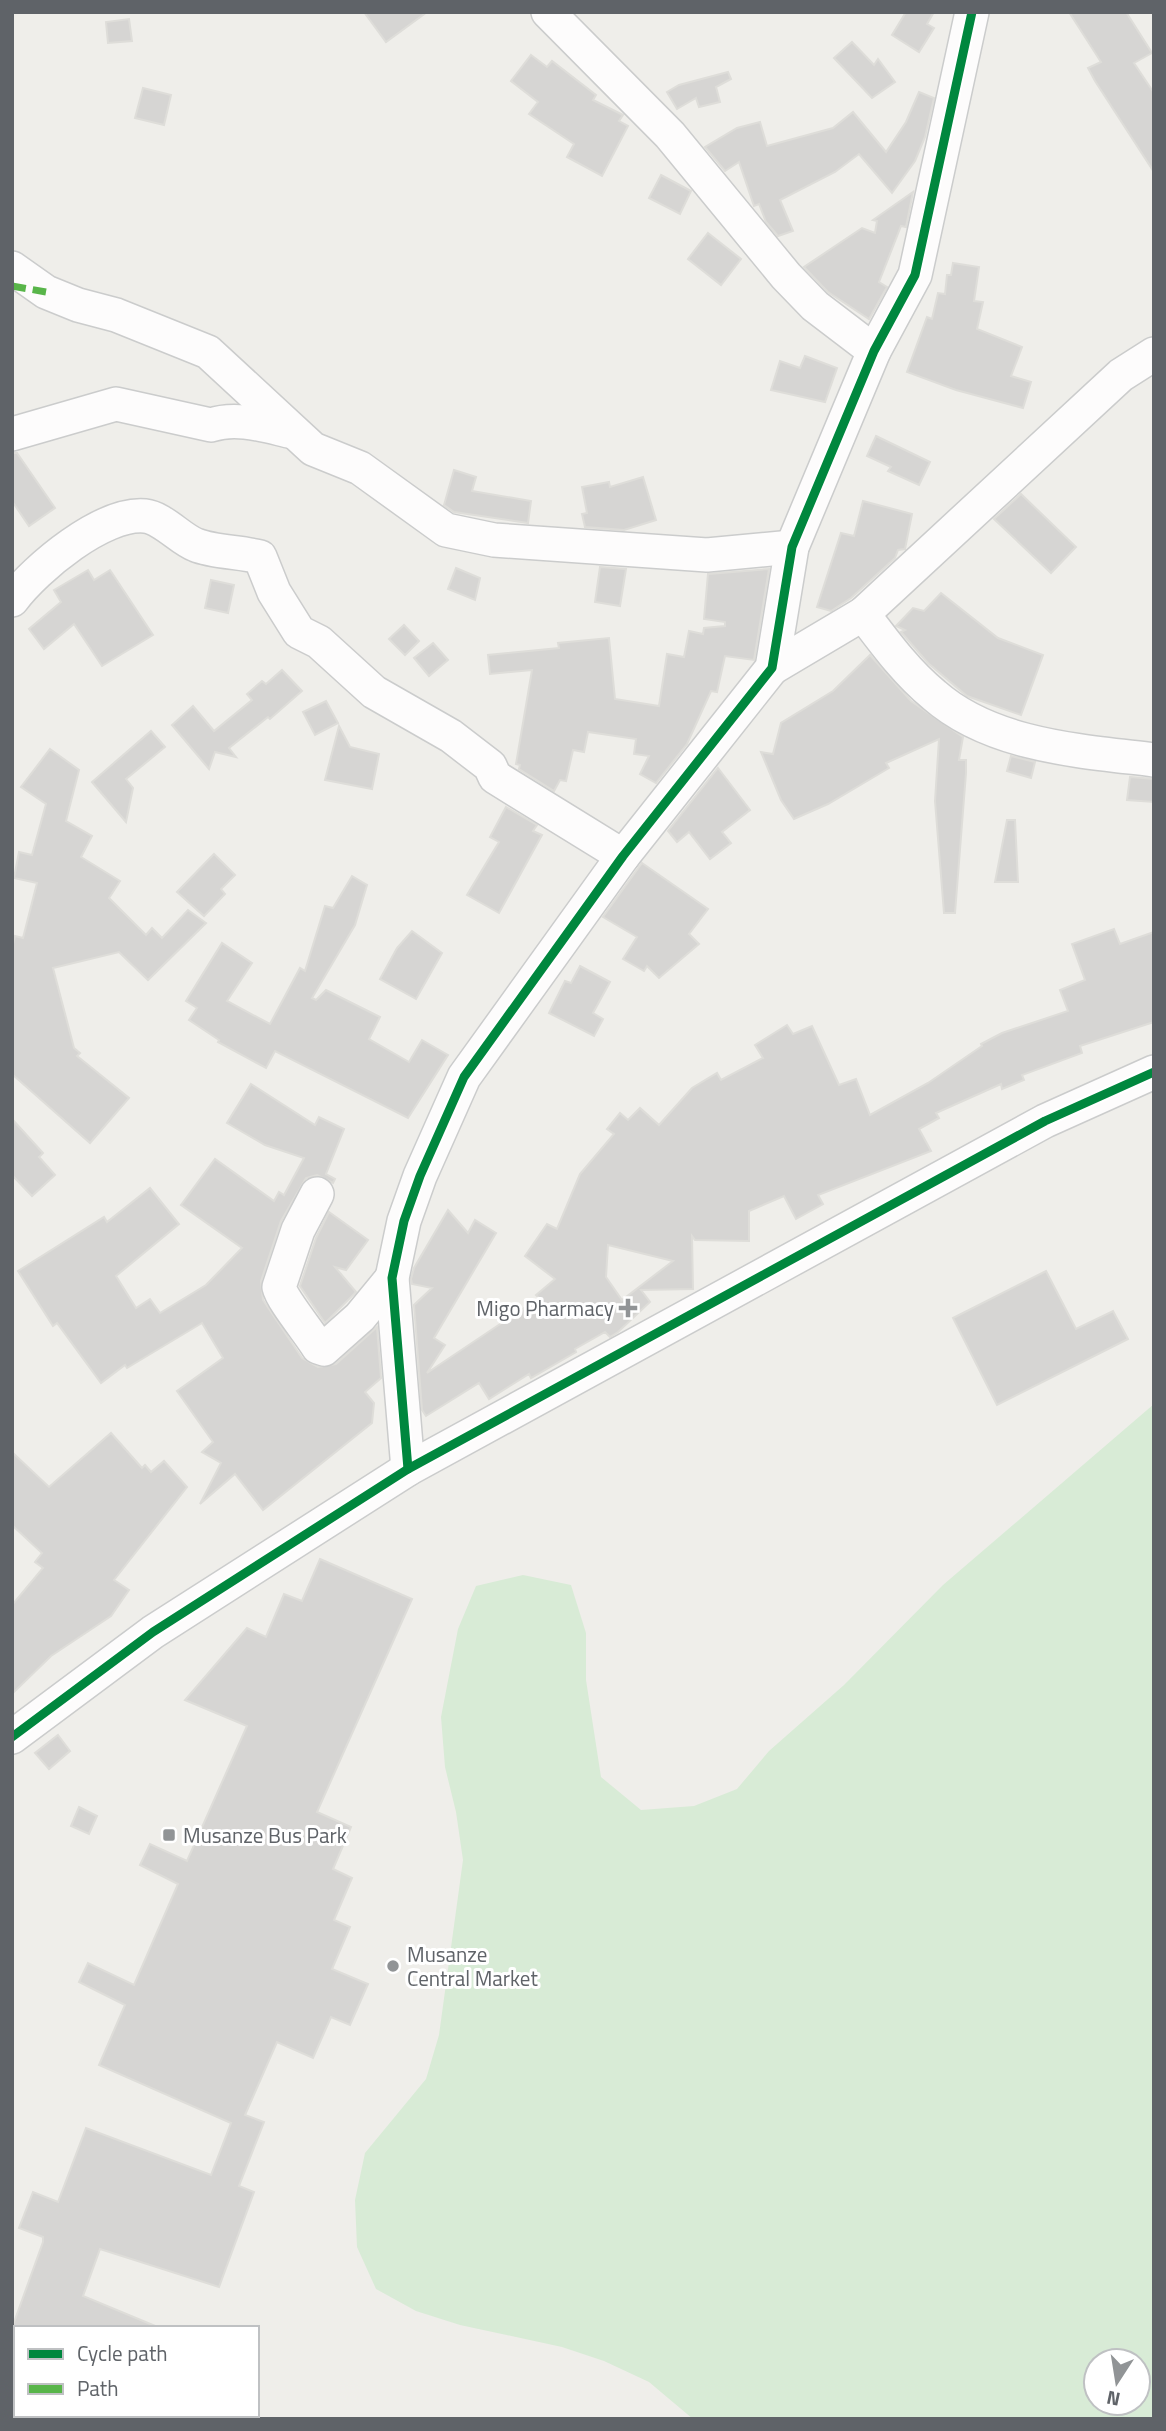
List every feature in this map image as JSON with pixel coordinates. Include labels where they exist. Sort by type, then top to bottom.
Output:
[{"type":"street","points":[[548,12],[591,51],[670,135],[793,284],[815,306],[874,351]]},
{"type":"street","points":[[772,668],[792,547],[874,351],[915,275],[972,12]]},
{"type":"street","points":[[12,268],[46,292],[78,305],[116,315],[208,352],[313,449],[360,468],[446,530],[494,540],[707,555],[792,547]]},
{"type":"street","points":[[408,1469],[392,1278],[409,1205],[464,1077],[623,856],[772,668],[863,614],[1121,376],[1154,354]]},
{"type":"street","points":[[12,434],[116,404],[211,425],[224,421],[247,422],[293,432]]},
{"type":"street","points":[[12,600],[23,585],[96,529],[130,516],[149,516],[197,546],[260,557],[274,592],[299,632],[319,642],[374,692],[451,736],[490,766],[495,777],[623,856]]},
{"type":"street","points":[[863,614],[899,661],[935,697],[963,715],[1007,735],[1088,752],[1154,760]]},
{"type":"street","points":[[12,1737],[153,1632],[408,1469],[1045,1121],[1154,1072]]},
{"type":"street","points":[[317,1194],[298,1230],[279,1287],[281,1296],[308,1328],[318,1347],[324,1349],[360,1317],[392,1278]]},
{"type":"green space","points":[[1154,1404],[1154,2419],[693,2419],[649,2382],[604,2361],[562,2347],[460,2325],[416,2311],[376,2289],[357,2247],[355,2200],[365,2153],[426,2079],[439,2035],[463,1860],[456,1812],[445,1767],[441,1717],[458,1629],[476,1586],[523,1575],[571,1585],[586,1633],[586,1680],[601,1777],[641,1810],[694,1806],[737,1789],[769,1751],[844,1685],[943,1585]]},
{"type":"building","points":[[364,12],[427,12],[386,42]]},
{"type":"building","points":[[906,12],[934,12],[927,24],[934,28],[919,52],[892,35]]},
{"type":"building","points":[[1069,12],[1126,12],[1152,53],[1134,63],[1154,93],[1154,172],[1088,68],[1101,62]]},
{"type":"building","points":[[129,19],[132,41],[108,43],[106,22]]},
{"type":"building","points":[[852,42],[874,65],[878,59],[895,82],[872,98],[834,58]]},
{"type":"building","points":[[531,55],[547,67],[552,61],[596,95],[593,100],[623,115],[619,121],[628,126],[602,176],[567,157],[574,144],[529,114],[538,102],[511,81]]},
{"type":"building","points":[[728,72],[731,79],[716,87],[720,102],[699,107],[696,98],[677,109],[667,92],[679,85]]},
{"type":"building","points":[[143,88],[171,95],[164,125],[135,118]]},
{"type":"building","points":[[919,92],[934,98],[925,137],[915,161],[892,193],[859,154],[835,172],[780,200],[793,231],[778,236],[766,222],[759,204],[754,206],[739,162],[725,171],[705,147],[737,128],[760,122],[767,146],[833,128],[853,112],[886,152],[906,122]]},
{"type":"building","points":[[661,175],[691,191],[680,214],[649,198]]},
{"type":"building","points":[[913,192],[906,227],[901,226],[879,282],[887,287],[869,319],[828,292],[804,267],[862,228],[875,233],[877,221],[873,220]]},
{"type":"building","points":[[708,233],[741,259],[721,285],[688,259]]},
{"type":"building","points":[[953,263],[979,267],[974,301],[983,302],[977,329],[1022,347],[1011,376],[1031,382],[1023,408],[956,390],[907,372],[927,317],[932,319],[938,293],[945,294],[947,275],[951,275]]},
{"type":"building","points":[[805,356],[837,368],[825,402],[771,390],[780,361],[800,368]]},
{"type":"building","points":[[876,436],[930,462],[919,485],[888,471],[891,467],[867,456]]},
{"type":"building","points":[[12,453],[17,453],[55,508],[29,526],[12,501]]},
{"type":"building","points":[[454,470],[476,477],[472,491],[531,501],[528,523],[454,512],[444,505]]},
{"type":"building","points":[[643,477],[656,520],[624,530],[585,527],[582,514],[587,513],[582,487],[609,482],[610,487]]},
{"type":"building","points":[[1021,494],[1076,547],[1051,573],[994,519]]},
{"type":"building","points":[[863,501],[912,514],[905,549],[898,550],[895,558],[851,598],[831,611],[817,607],[841,533],[854,536]]},
{"type":"building","points":[[600,567],[626,569],[620,606],[595,602]]},
{"type":"building","points":[[456,568],[480,578],[475,600],[448,589]]},
{"type":"building","points":[[769,569],[754,660],[725,656],[717,692],[711,691],[687,744],[656,783],[640,774],[649,756],[634,754],[636,739],[588,732],[584,752],[573,750],[566,781],[560,780],[554,791],[519,769],[520,765],[516,764],[532,670],[490,674],[488,655],[559,648],[558,643],[609,638],[615,699],[659,706],[667,654],[684,657],[689,631],[703,634],[704,628],[725,626],[725,622],[704,619],[708,574]]},
{"type":"building","points":[[88,570],[94,580],[110,570],[153,635],[102,666],[74,624],[44,649],[29,629],[61,602],[54,590]]},
{"type":"building","points":[[211,580],[234,585],[228,613],[205,608]]},
{"type":"building","points":[[941,593],[998,638],[1043,655],[1021,715],[967,696],[928,663],[901,632],[905,630],[896,626],[913,608],[924,611]]},
{"type":"building","points":[[404,625],[419,641],[405,655],[389,639]]},
{"type":"building","points":[[433,643],[448,660],[429,676],[414,658]]},
{"type":"building","points":[[870,655],[911,701],[963,737],[959,760],[966,760],[966,773],[955,913],[944,913],[935,801],[939,739],[886,763],[889,768],[828,804],[794,819],[781,800],[761,752],[773,754],[781,723],[833,691]]},
{"type":"building","points":[[282,670],[302,691],[270,719],[268,717],[229,748],[236,757],[215,752],[209,769],[172,725],[193,706],[214,731],[252,700],[247,694],[262,681],[266,684]]},
{"type":"building","points":[[326,701],[338,723],[315,735],[303,712]]},
{"type":"building","points":[[339,726],[350,747],[379,754],[372,789],[325,780]]},
{"type":"building","points":[[151,731],[165,747],[126,779],[133,788],[126,822],[92,782]]},
{"type":"building","points":[[50,749],[79,770],[66,821],[92,836],[81,857],[120,881],[109,898],[146,935],[152,928],[162,938],[188,910],[206,923],[148,980],[119,952],[53,968],[74,1048],[80,1053],[77,1056],[129,1098],[90,1143],[12,1074],[12,948],[15,936],[23,938],[37,883],[14,878],[19,852],[32,855],[46,804],[21,787]]},
{"type":"building","points":[[1011,756],[1035,762],[1031,778],[1007,771]]},
{"type":"building","points":[[718,768],[750,810],[722,832],[731,843],[710,859],[689,832],[677,842],[668,831]]},
{"type":"building","points":[[1130,777],[1154,779],[1154,802],[1127,800]]},
{"type":"building","points":[[506,807],[537,825],[533,831],[542,835],[499,913],[467,895],[499,842],[490,837]]},
{"type":"building","points":[[1007,820],[1015,820],[1018,882],[995,882]]},
{"type":"building","points":[[214,854],[235,875],[221,889],[225,894],[204,916],[177,892]]},
{"type":"building","points":[[642,863],[708,909],[689,934],[699,944],[659,978],[647,966],[644,971],[623,959],[637,937],[603,917]]},
{"type":"building","points":[[352,876],[367,885],[355,925],[312,998],[316,1000],[326,990],[380,1017],[369,1039],[409,1062],[422,1040],[448,1055],[408,1118],[275,1051],[266,1068],[218,1042],[219,1040],[189,1020],[197,1008],[186,1001],[222,943],[252,963],[227,1001],[270,1024],[300,968],[305,971],[325,906],[333,908]]},
{"type":"building","points":[[1114,929],[1120,944],[1154,932],[1154,1022],[1080,1046],[1082,1053],[1022,1075],[1024,1080],[1002,1089],[1001,1084],[936,1113],[939,1118],[919,1129],[931,1151],[818,1195],[823,1204],[796,1219],[784,1196],[749,1211],[749,1241],[695,1240],[692,1236],[693,1289],[641,1290],[650,1302],[610,1337],[605,1332],[531,1378],[529,1374],[489,1399],[479,1383],[426,1416],[422,1410],[414,1305],[432,1288],[412,1284],[411,1279],[414,1268],[448,1210],[468,1233],[475,1220],[496,1233],[434,1338],[445,1345],[427,1373],[539,1298],[536,1295],[555,1279],[525,1256],[547,1224],[557,1229],[580,1174],[614,1134],[607,1129],[620,1113],[628,1120],[640,1108],[659,1125],[692,1088],[717,1073],[721,1080],[763,1058],[755,1045],[787,1025],[793,1034],[812,1026],[839,1085],[856,1079],[870,1115],[928,1083],[982,1046],[981,1044],[1002,1033],[1068,1011],[1060,990],[1085,980],[1072,944]],"holes":[[[608,1245],[673,1261],[622,1300],[606,1277]]]},
{"type":"building","points":[[412,931],[442,953],[416,999],[380,979],[397,948]]},
{"type":"building","points":[[580,966],[610,982],[593,1013],[603,1019],[594,1036],[549,1013],[565,981],[571,983]]},
{"type":"building","points":[[251,1084],[315,1125],[319,1117],[344,1129],[326,1174],[335,1179],[333,1183],[317,1175],[306,1178],[281,1221],[261,1281],[263,1300],[302,1358],[318,1367],[336,1364],[377,1327],[381,1378],[365,1392],[374,1403],[372,1423],[263,1510],[235,1474],[200,1504],[221,1463],[202,1452],[213,1442],[177,1391],[223,1358],[202,1323],[127,1368],[125,1365],[101,1383],[57,1323],[53,1326],[18,1271],[104,1217],[107,1222],[150,1188],[179,1224],[116,1276],[136,1308],[150,1299],[160,1313],[206,1285],[242,1248],[181,1205],[215,1159],[274,1201],[279,1192],[284,1195],[304,1158],[265,1145],[227,1123]]},
{"type":"building","points":[[12,1119],[43,1153],[39,1157],[55,1175],[32,1196],[12,1175]]},
{"type":"building","points":[[329,1212],[368,1240],[346,1270],[335,1267],[356,1292],[325,1323],[300,1286],[316,1238]]},
{"type":"building","points":[[1046,1271],[1076,1329],[1113,1311],[1128,1339],[997,1405],[953,1318]]},
{"type":"building","points":[[111,1433],[142,1468],[145,1465],[151,1472],[164,1461],[187,1487],[114,1580],[129,1590],[111,1616],[51,1656],[12,1694],[12,1605],[43,1568],[35,1562],[42,1553],[12,1525],[12,1452],[49,1487]]},
{"type":"building","points":[[320,1559],[412,1599],[317,1812],[351,1827],[333,1869],[352,1878],[334,1920],[350,1927],[332,1969],[368,1984],[350,2025],[331,2017],[313,2058],[277,2042],[245,2115],[264,2122],[239,2186],[254,2192],[219,2287],[100,2249],[83,2296],[155,2326],[12,2328],[43,2242],[43,2237],[19,2228],[33,2192],[58,2202],[86,2128],[211,2175],[231,2123],[99,2065],[125,2005],[79,1982],[88,1963],[134,1985],[178,1884],[140,1865],[150,1844],[187,1861],[247,1726],[185,1700],[247,1628],[266,1637],[284,1594],[302,1601]]},
{"type":"building","points":[[58,1735],[70,1751],[49,1769],[35,1753]]},
{"type":"building","points":[[79,1807],[97,1816],[89,1834],[71,1826]]},
{"type":"marked path","points":[[12,286],[46,292]]},
{"type":"cycle path","points":[[408,1469],[392,1278],[404,1221],[420,1176],[464,1077],[623,856],[772,668],[792,547],[874,351],[915,275],[972,12]]},
{"type":"cycle path","points":[[12,1737],[153,1632],[408,1469],[1045,1121],[1154,1072]]},
{"type":"place","name":"Migo Pharmacy","points":[[628,1308]]},
{"type":"place","name":"Musanze Bus Park","points":[[169,1835]]},
{"type":"place","name":"Musanze Central Market","points":[[393,1966]]}]
